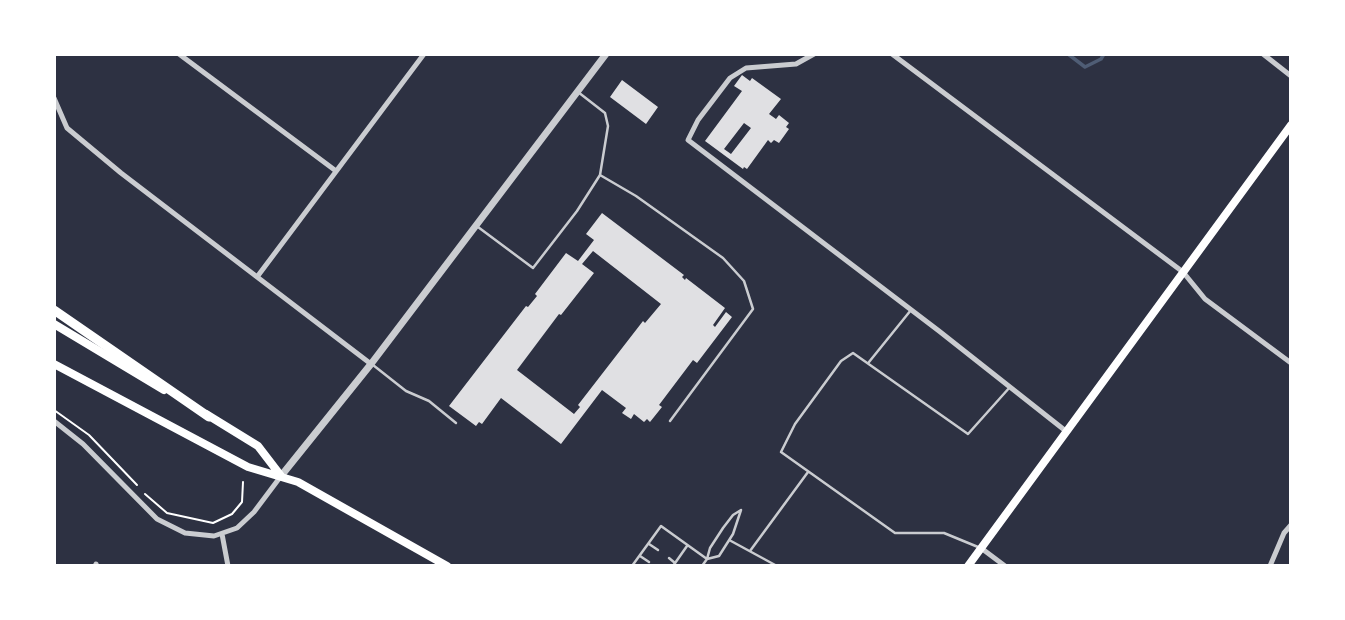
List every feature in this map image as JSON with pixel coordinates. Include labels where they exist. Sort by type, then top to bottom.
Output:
[{"type":"main road","points":[[968,566],[1291,125]]},
{"type":"main road","points":[[54,310],[209,417]]},
{"type":"main road","points":[[54,324],[258,446],[281,476]]},
{"type":"main road","points":[[54,364],[248,467],[298,482],[447,566]]},
{"type":"street","points":[[179,54],[336,171]]},
{"type":"street","points":[[257,276],[424,54]]},
{"type":"street","points":[[54,421],[83,444],[157,519],[194,535],[222,534],[237,528],[371,364],[606,54]]},
{"type":"street","points":[[814,54],[796,64],[746,68],[730,78],[698,120],[688,140],[1067,432]]},
{"type":"street","points":[[892,54],[1183,272],[1205,299],[1291,363]]},
{"type":"street","points":[[1263,54],[1291,76]]},
{"type":"street","points":[[54,98],[67,128],[121,173],[371,364]]},
{"type":"street","points":[[1270,566],[1284,533],[1291,525]]},
{"type":"street","points":[[222,534],[228,566]]},
{"type":"street","points":[[981,548],[1005,566]]},
{"type":"lane","points":[[477,226],[533,268],[578,211],[600,175],[607,120],[603,110],[578,92]]},
{"type":"lane","points":[[600,175],[636,196],[723,258],[744,281],[753,309],[670,421]]},
{"type":"lane","points":[[869,362],[911,310]]},
{"type":"lane","points":[[981,548],[944,533],[895,533],[781,452],[786,438],[844,358],[853,353],[968,434],[1010,387]]},
{"type":"lane","points":[[371,364],[406,391],[429,401],[456,423]]},
{"type":"lane","points":[[750,551],[808,471]]},
{"type":"lane","points":[[702,566],[723,528],[733,515],[741,510],[729,540],[719,556],[707,559]]},
{"type":"lane","points":[[632,566],[661,526],[707,559]]},
{"type":"lane","points":[[729,540],[777,566]]},
{"type":"lane","points":[[649,543],[658,550]]},
{"type":"lane","points":[[669,558],[674,564],[688,545]]},
{"type":"lane","points":[[640,556],[649,562]]},
{"type":"path","points":[[54,410],[89,435],[136,484]]},
{"type":"path","points":[[145,494],[167,513],[213,523],[232,514],[242,502],[243,482]]},
{"type":"building","points":[[742,75],[750,81],[752,78],[781,99],[769,114],[776,119],[779,115],[789,123],[786,127],[789,129],[779,143],[774,140],[771,143],[768,140],[747,169],[743,169],[705,141],[742,91],[734,86]],"holes":[[[744,123],[751,128],[731,154],[724,149]]]},
{"type":"building","points":[[622,80],[658,107],[646,124],[610,97]]},
{"type":"building","points":[[602,213],[684,275],[682,277],[685,280],[686,278],[725,308],[713,325],[715,327],[726,312],[732,317],[697,363],[693,360],[659,405],[662,407],[650,422],[647,419],[644,422],[634,414],[631,419],[622,413],[626,408],[602,390],[561,444],[501,398],[482,424],[479,422],[476,426],[449,406],[526,306],[537,296],[535,294],[566,253],[578,261],[594,240],[586,234]],"holes":[[[593,251],[661,304],[645,323],[643,321],[578,405],[580,407],[574,414],[517,370],[594,273],[582,264]]]},
{"type":"waterway","points":[[1068,54],[1085,67],[1101,59],[1104,54]]}]
